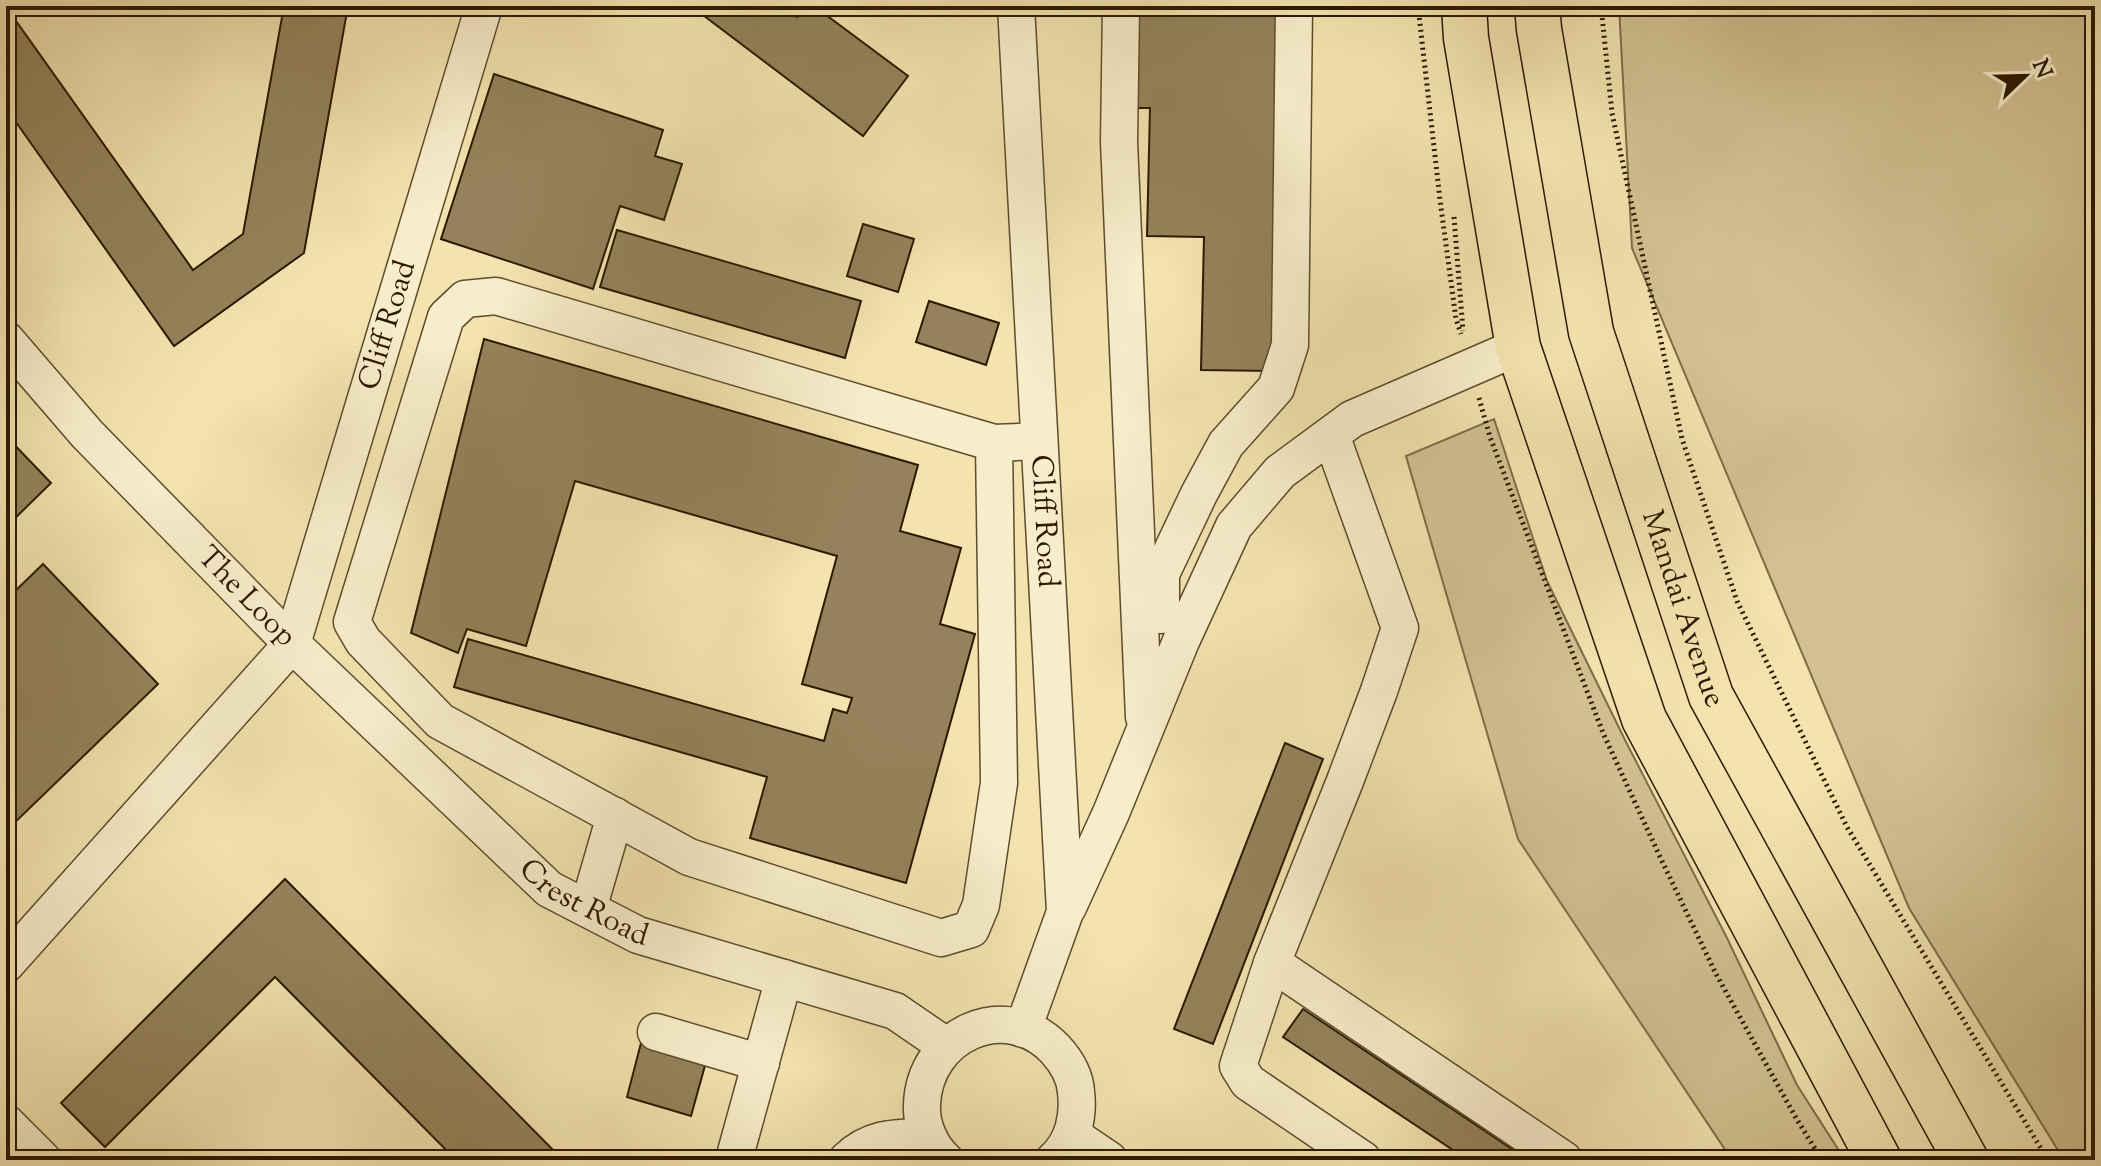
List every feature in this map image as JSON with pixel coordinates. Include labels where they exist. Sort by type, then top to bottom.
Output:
[{"type":"main road","points":[[1464,6],[1466,38],[1518,347],[1644,719],[1879,1160]]},
{"type":"main road","name":"Mandai Avenue","points":[[1537,6],[1591,332],[1711,696],[1966,1160]]},
{"type":"lane","name":"Cliff Road","points":[[292,644],[484,6]]},
{"type":"lane","name":"Cliff Road","points":[[1016,6],[1065,912],[1023,1029]]},
{"type":"lane","points":[[1121,6],[1119,142],[1145,730]]},
{"type":"lane","points":[[1161,689],[1161,574],[1226,444],[1276,388],[1290,345],[1294,6]]},
{"type":"lane","points":[[994,443],[999,783],[981,905],[971,929],[941,938],[689,857],[440,721],[363,641],[352,622],[446,317],[465,299],[496,296],[994,443],[1039,441]]},
{"type":"lane","name":"The Loop","points":[[6,340],[87,434],[292,644],[6,963]]},
{"type":"lane","points":[[1065,912],[1111,813],[1181,641],[1234,526],[1280,472],[1352,419],[1518,347]]},
{"type":"lane","points":[[1331,435],[1400,628],[1345,781],[1272,963],[1238,1066],[1248,1082],[1363,1160]]},
{"type":"lane","name":"Crest Road","points":[[292,644],[549,889],[638,935],[895,1011],[946,1046]]},
{"type":"lane","points":[[588,909],[615,816]]},
{"type":"lane","points":[[1272,963],[1564,1160]]},
{"type":"lane","points":[[736,1152],[784,978]]},
{"type":"lane","points":[[937,1148],[922,1113],[923,1088],[931,1065],[946,1046],[970,1031],[996,1025],[1023,1029],[1047,1041],[1065,1060],[1076,1084],[1078,1109],[1063,1148],[1109,1160]]},
{"type":"lane","points":[[656,1032],[761,1063]]},
{"type":"lane","points":[[6,1123],[43,1160]]},
{"type":"lane","points":[[847,1160],[873,1142],[887,1138],[937,1148]]},
{"type":"path","points":[[1601,6],[1612,113],[1682,439],[1737,601],[1847,827],[2048,1160]]},
{"type":"shaded area","points":[[1619,6],[2095,6],[2095,1160],[2064,1160],[1909,908],[1632,248]]},
{"type":"shaded area","points":[[1494,419],[1547,581],[1727,938],[1797,1085],[1845,1160],[1732,1160],[1518,839],[1406,456]]},
{"type":"building","points":[[284,6],[348,6],[304,253],[174,346],[6,108],[6,7],[193,270],[243,234]]},
{"type":"building","points":[[691,6],[783,6],[797,17],[805,6],[814,6],[908,76],[863,136]]},
{"type":"building","points":[[1152,6],[1280,6],[1273,371],[1201,370],[1204,237],[1147,236],[1150,108],[1128,108],[1130,16],[1152,16]]},
{"type":"building","points":[[494,74],[663,130],[655,156],[682,164],[664,220],[620,206],[593,289],[441,239]]},
{"type":"building","points":[[863,224],[914,239],[898,292],[847,276]]},
{"type":"building","points":[[617,230],[861,301],[845,358],[600,287]]},
{"type":"building","points":[[929,301],[999,323],[986,365],[916,342]]},
{"type":"building","points":[[484,339],[918,465],[900,531],[961,548],[940,624],[975,634],[906,883],[750,838],[767,777],[454,687],[468,639],[824,741],[833,709],[847,713],[852,698],[802,684],[837,556],[575,481],[526,646],[467,629],[458,653],[411,633]]},
{"type":"building","points":[[6,436],[51,483],[6,527]]},
{"type":"building","points":[[43,564],[158,684],[6,831],[6,600]]},
{"type":"building","points":[[1285,743],[1323,759],[1213,1044],[1174,1029]]},
{"type":"building","points":[[285,879],[563,1160],[456,1160],[275,977],[105,1147],[61,1103]]},
{"type":"building","points":[[1303,1009],[1528,1160],[1468,1160],[1283,1037]]},
{"type":"building","points":[[641,1043],[706,1062],[691,1116],[627,1097]]}]
